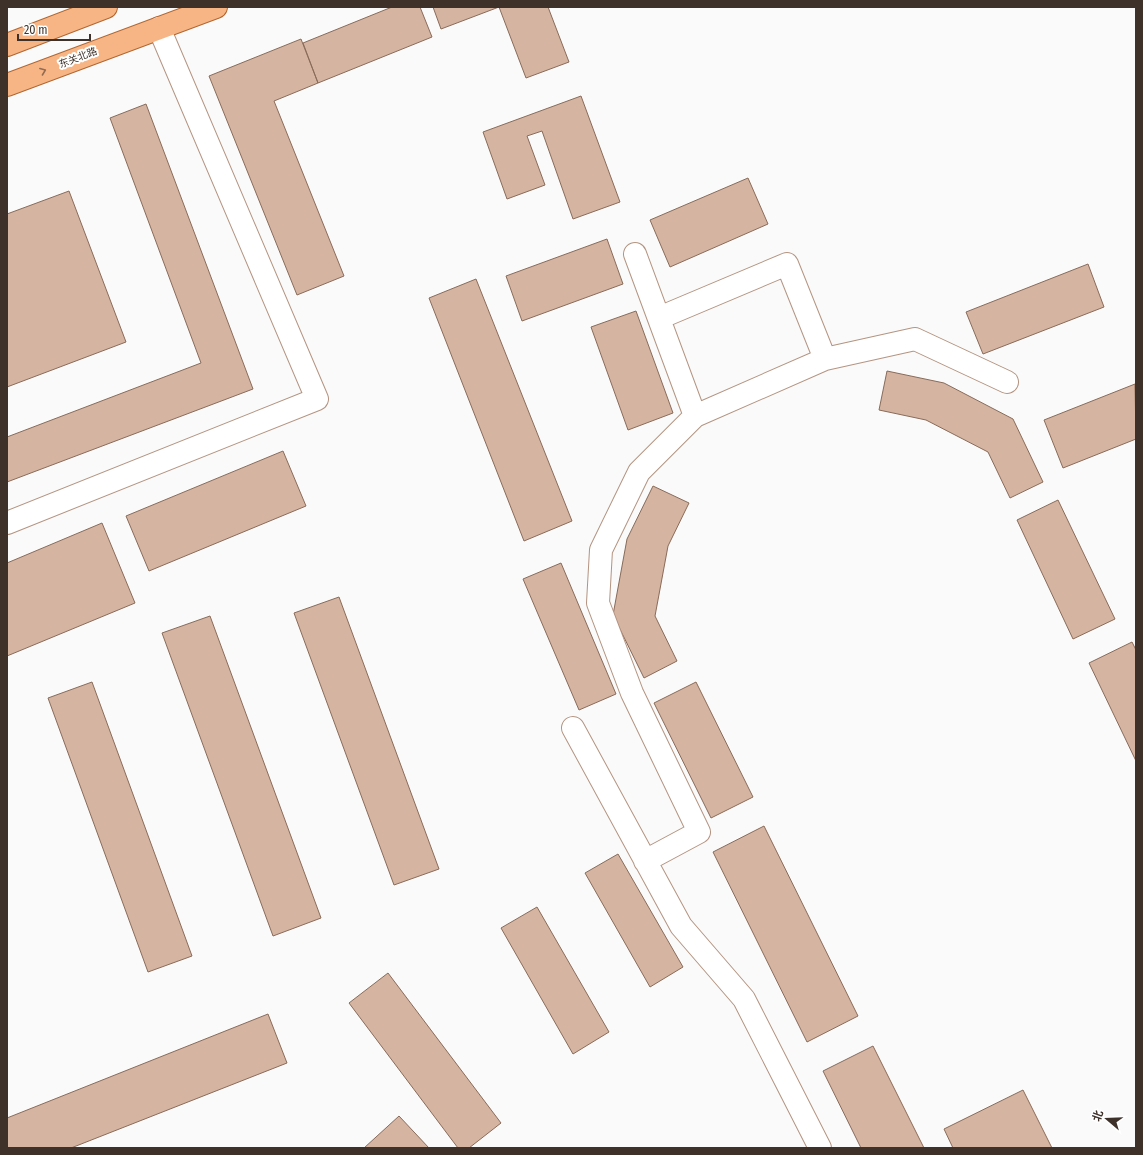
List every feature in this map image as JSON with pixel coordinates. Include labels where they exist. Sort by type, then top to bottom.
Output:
[{"type":"main road","points":[[7,45],[106,7]]},
{"type":"main road","name":"东关北路","points":[[7,85],[216,7]]},
{"type":"street","points":[[7,523],[316,399],[159,28]]},
{"type":"street","points":[[635,254],[695,416]]},
{"type":"street","points":[[659,318],[787,264],[825,359]]},
{"type":"street","points":[[646,862],[699,832],[632,693],[598,603],[601,550],[639,472],[695,416],[825,359],[915,339],[1007,382]]},
{"type":"street","points":[[573,728],[681,926],[744,999],[820,1148]]},
{"type":"building","points":[[392,7],[420,7],[432,37],[318,83],[303,43]]},
{"type":"building","points":[[433,7],[499,7],[441,29]]},
{"type":"building","points":[[499,7],[548,7],[569,62],[526,78]]},
{"type":"building","points":[[301,39],[318,83],[274,101],[344,276],[297,295],[209,76]]},
{"type":"building","points":[[581,96],[620,202],[573,219],[542,131],[527,136],[545,185],[507,199],[483,132]]},
{"type":"building","points":[[146,104],[253,389],[7,482],[7,437],[201,363],[110,118]]},
{"type":"building","points":[[748,178],[768,224],[670,267],[650,220]]},
{"type":"building","points":[[69,191],[126,342],[7,387],[7,214]]},
{"type":"building","points":[[607,239],[623,284],[522,321],[506,276]]},
{"type":"building","points":[[1088,264],[1104,307],[983,354],[966,312]]},
{"type":"building","points":[[476,279],[572,521],[524,541],[429,298]]},
{"type":"building","points":[[636,311],[673,413],[628,430],[591,327]]},
{"type":"building","points":[[887,371],[944,383],[1013,419],[1043,482],[1010,498],[988,452],[926,420],[879,410]]},
{"type":"building","points":[[1135,384],[1136,439],[1063,468],[1044,420]]},
{"type":"building","points":[[283,451],[306,506],[149,571],[126,516]]},
{"type":"building","points":[[653,486],[689,503],[668,546],[655,616],[677,661],[644,678],[613,615],[627,539]]},
{"type":"building","points":[[1058,500],[1115,619],[1073,639],[1017,520]]},
{"type":"building","points":[[102,523],[135,603],[7,656],[7,563]]},
{"type":"building","points":[[561,563],[616,694],[579,710],[523,579]]},
{"type":"building","points":[[339,597],[439,869],[394,885],[294,613]]},
{"type":"building","points":[[210,616],[321,918],[273,936],[162,633]]},
{"type":"building","points":[[1132,642],[1136,650],[1136,761],[1089,663]]},
{"type":"building","points":[[92,682],[192,956],[148,972],[48,698]]},
{"type":"building","points":[[696,682],[753,797],[711,818],[654,703]]},
{"type":"building","points":[[764,826],[858,1016],[807,1042],[713,852]]},
{"type":"building","points":[[618,854],[683,967],[650,987],[585,873]]},
{"type":"building","points":[[537,907],[609,1032],[573,1054],[501,928]]},
{"type":"building","points":[[388,973],[501,1123],[469,1148],[458,1148],[349,1003]]},
{"type":"building","points":[[268,1014],[287,1063],[71,1148],[7,1148],[7,1118]]},
{"type":"building","points":[[873,1046],[924,1148],[861,1148],[823,1071]]},
{"type":"building","points":[[1023,1090],[1052,1148],[953,1148],[944,1129]]},
{"type":"building","points":[[399,1116],[429,1148],[364,1148]]}]
